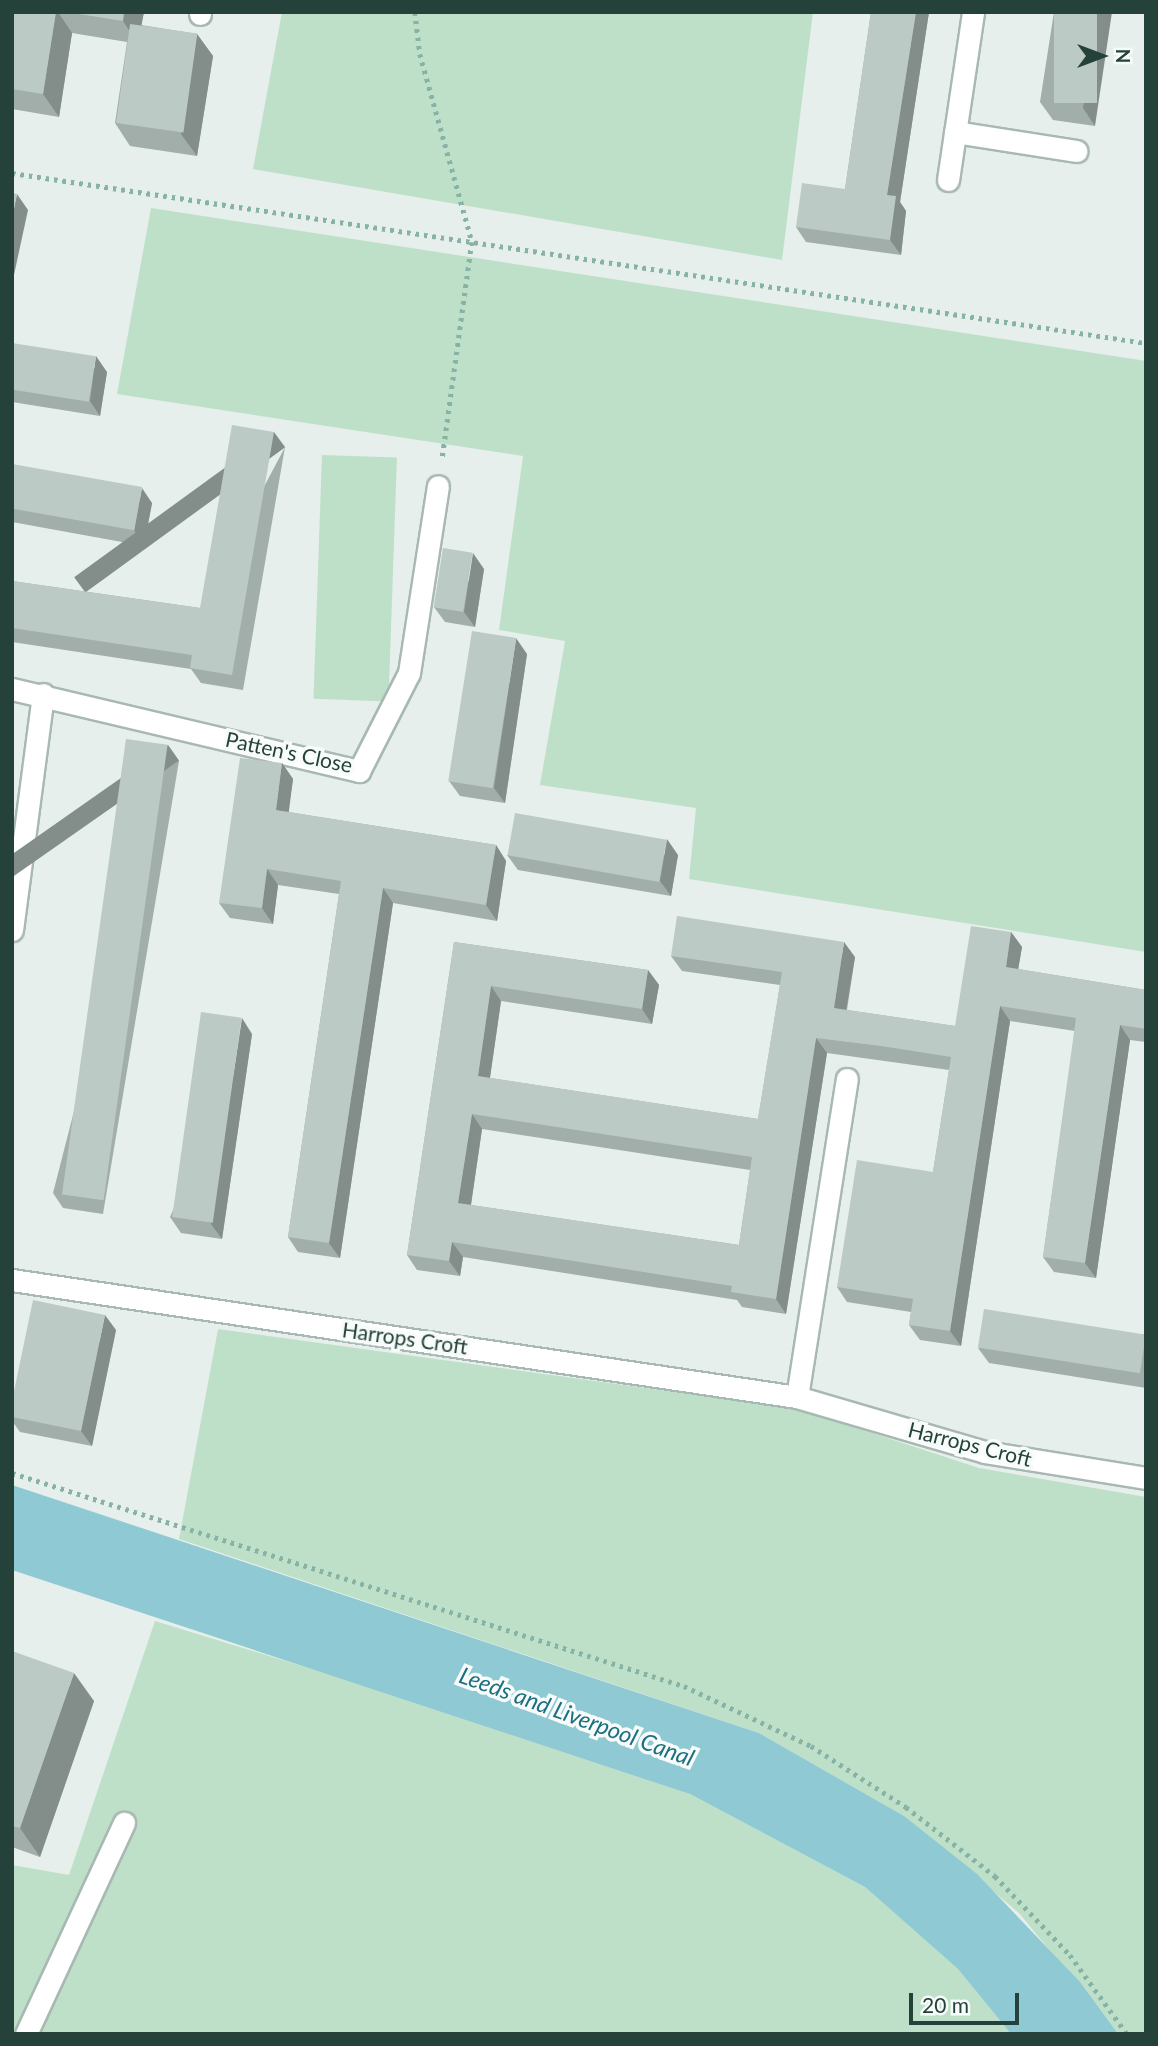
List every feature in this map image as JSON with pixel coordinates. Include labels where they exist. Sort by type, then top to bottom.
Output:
[{"type":"street","points":[[948,180],[974,12]]},
{"type":"street","points":[[956,132],[1077,151]]},
{"type":"street","name":"Patten's Close","points":[[12,689],[43,694],[359,771],[409,673],[438,486]]},
{"type":"street","points":[[12,930],[43,694]]},
{"type":"street","points":[[797,1397],[848,1079]]},
{"type":"street","name":"Harrops Croft","points":[[12,1280],[797,1397],[985,1452],[1146,1478]]},
{"type":"street","points":[[26,2034],[124,1823]]},
{"type":"path","points":[[415,12],[420,54],[472,242],[438,486]]},
{"type":"path","points":[[12,173],[1146,343]]},
{"type":"path","points":[[12,1473],[684,1686],[811,1746],[906,1807],[995,1876],[1070,1955],[1128,2034]]},
{"type":"green space","points":[[282,12],[813,12],[782,260],[253,169]]},
{"type":"green space","points":[[151,208],[1146,361],[1146,952],[689,879],[696,808],[540,785],[565,641],[499,630],[523,456],[117,394]]},
{"type":"green space","points":[[322,455],[397,458],[388,701],[313,699]]},
{"type":"green space","points":[[218,1329],[799,1409],[979,1468],[1146,1497],[1146,2034],[1118,2034],[1019,1913],[904,1816],[759,1733],[179,1539]]},
{"type":"green space","points":[[155,1621],[478,1720],[690,1794],[865,1887],[958,1969],[1011,2034],[12,2034],[12,1865],[69,1875]]},
{"type":"water","name":"Leeds and Liverpool Canal","points":[[12,1485],[759,1733],[904,1816],[977,1874],[1080,1982],[1118,2034],[1011,2034],[958,1969],[865,1887],[690,1794],[12,1570]]},
{"type":"building","points":[[12,12],[56,12],[43,94],[12,89]]},
{"type":"building","points":[[66,12],[124,12],[123,21]]},
{"type":"building","points":[[871,12],[916,12],[887,195],[896,196],[890,240],[796,227],[802,183],[845,189]]},
{"type":"building","points":[[1054,12],[1097,12],[1097,103],[1054,103]]},
{"type":"building","points":[[130,24],[197,33],[183,132],[116,123]]},
{"type":"building","points":[[12,193],[17,194],[12,218]]},
{"type":"building","points":[[12,343],[96,356],[89,402],[12,390]]},
{"type":"building","points":[[232,425],[274,432],[232,675],[190,668],[192,655],[12,628],[12,581],[200,608]]},
{"type":"building","points":[[12,464],[142,487],[134,530],[12,509]]},
{"type":"building","points":[[443,548],[473,553],[463,612],[434,607]]},
{"type":"building","points":[[472,631],[516,638],[493,788],[448,781]]},
{"type":"building","points":[[126,739],[168,745],[104,1200],[62,1195]]},
{"type":"building","points":[[240,758],[282,763],[276,810],[496,845],[486,905],[383,888],[329,1243],[288,1237],[341,881],[267,869],[262,908],[219,903]]},
{"type":"building","points":[[515,813],[667,840],[659,882],[508,855]]},
{"type":"building","points":[[677,916],[844,942],[834,1008],[955,1026],[971,926],[1011,932],[1006,967],[1146,990],[1146,1029],[1120,1025],[1085,1263],[1043,1257],[1076,1018],[1000,1006],[950,1331],[909,1325],[913,1299],[837,1287],[857,1160],[933,1172],[951,1057],[881,1046],[816,1038],[776,1299],[731,1292],[732,1286],[452,1242],[449,1261],[407,1255],[454,942],[648,970],[642,1009],[491,986],[478,1076],[758,1119],[782,972],[671,956]],"holes":[[[472,1114],[752,1157],[739,1245],[458,1203]]]},
{"type":"building","points":[[201,1012],[242,1018],[213,1223],[172,1217]]},
{"type":"building","points":[[33,1300],[105,1315],[81,1431],[12,1417],[12,1401]]},
{"type":"building","points":[[984,1309],[1146,1335],[1140,1373],[978,1348]]},
{"type":"building","points":[[12,1651],[74,1673],[20,1828],[12,1826]]}]
